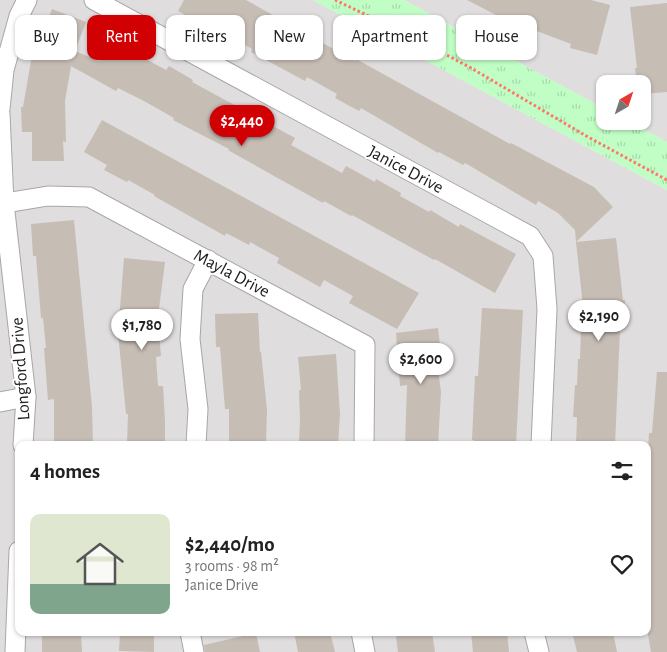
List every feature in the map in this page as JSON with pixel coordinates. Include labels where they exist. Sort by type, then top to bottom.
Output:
[{"type":"street","points":[[0,109],[4,70],[19,16],[27,0]]},
{"type":"street","name":"Janice Drive","points":[[94,0],[530,236],[543,256],[546,308],[541,441]]},
{"type":"street","name":"Longford Drive","points":[[0,114],[2,203],[26,397],[23,441]]},
{"type":"street","name":"Mayla Drive","points":[[2,203],[48,196],[89,197],[365,345],[364,441]]},
{"type":"street","points":[[196,441],[198,409],[190,340],[193,289],[208,260]]},
{"type":"street","points":[[0,402],[26,397]]},
{"type":"street","points":[[15,652],[16,636]]},
{"type":"street","points":[[191,636],[194,652]]},
{"type":"street","points":[[362,636],[366,652]]},
{"type":"street","points":[[535,636],[540,652]]},
{"type":"path","points":[[335,0],[463,63],[588,137],[667,180]]},
{"type":"shaded area","points":[[0,0],[313,0],[341,15],[333,15],[333,60],[425,60],[667,190],[667,652],[0,652]]},
{"type":"shaded area","points":[[404,0],[667,0],[667,142],[645,130],[651,130],[651,75],[596,75],[596,104],[515,60],[537,60],[537,15],[456,15],[456,28],[446,23],[446,15],[432,15]]},
{"type":"green space","points":[[313,0],[404,0],[432,15],[341,15]]},
{"type":"green space","points":[[446,23],[456,28],[456,60],[515,60],[596,104],[596,130],[645,130],[667,142],[667,190],[425,60],[446,60]]},
{"type":"building","points":[[184,0],[246,0],[273,15],[255,15],[255,54],[251,52],[252,49],[245,45],[245,15],[185,15],[178,11]]},
{"type":"building","points":[[467,0],[591,0],[610,5],[597,55],[570,48],[571,44],[537,31],[537,15],[496,15]]},
{"type":"building","points":[[667,3],[667,92],[651,93],[651,75],[636,75],[635,68],[637,68],[630,7]]},
{"type":"building","points":[[52,9],[68,15],[50,15]]},
{"type":"building","points":[[77,19],[86,22],[77,46]]},
{"type":"building","points":[[323,43],[333,49],[333,60],[358,60],[510,144],[594,187],[613,207],[576,242],[575,230],[558,213],[538,201],[536,205],[465,163],[463,165],[438,153],[361,108],[359,111],[335,98],[337,94],[307,77],[305,81],[266,60],[323,60]]},
{"type":"building","points":[[77,52],[87,56],[87,60],[148,60],[166,70],[169,66],[193,80],[192,82],[295,138],[291,145],[342,173],[346,166],[375,182],[376,179],[401,193],[400,196],[429,212],[430,210],[459,227],[460,224],[516,254],[495,293],[352,215],[324,201],[323,203],[229,149],[173,120],[174,118],[144,101],[118,88],[116,91],[71,66],[65,101],[66,142],[63,141],[64,161],[32,161],[32,132],[22,132],[21,107],[23,107],[31,61],[77,60]]},
{"type":"building","points":[[102,120],[419,293],[397,329],[349,303],[353,296],[324,280],[320,287],[277,263],[279,258],[250,242],[249,245],[226,233],[225,236],[128,180],[127,182],[104,170],[107,165],[84,152]]},
{"type":"building","points":[[74,220],[92,407],[93,441],[54,441],[54,399],[48,400],[44,348],[46,348],[43,318],[41,318],[36,256],[33,256],[31,224]]},
{"type":"building","points":[[616,238],[623,300],[625,300],[623,329],[620,329],[615,441],[576,441],[577,417],[573,417],[578,359],[580,359],[582,297],[576,242]]},
{"type":"building","points":[[124,258],[165,262],[156,332],[159,332],[161,356],[156,357],[158,386],[163,386],[165,441],[127,441],[128,414],[126,414],[118,333]]},
{"type":"building","points":[[482,308],[523,310],[516,441],[472,440],[475,376],[478,376]]},
{"type":"building","points":[[258,313],[260,352],[267,410],[266,441],[229,441],[229,409],[225,409],[220,347],[216,347],[215,314]]},
{"type":"building","points":[[438,328],[441,353],[436,354],[441,392],[438,441],[405,441],[407,385],[400,386],[396,333]]},
{"type":"building","points":[[336,354],[340,414],[338,441],[299,441],[299,390],[301,390],[298,357]]},
{"type":"building","points":[[657,372],[667,372],[667,652],[651,652],[648,636],[651,636],[651,441],[649,441],[649,433],[652,433]]},
{"type":"building","points":[[42,636],[81,636],[82,652],[42,652]]},
{"type":"building","points":[[120,636],[154,636],[154,652],[119,651]]},
{"type":"building","points":[[243,636],[257,636],[260,652],[205,652],[204,645]]},
{"type":"building","points":[[295,636],[331,636],[335,652],[298,652]]},
{"type":"building","points":[[396,636],[433,636],[435,652],[398,652]]},
{"type":"building","points":[[471,636],[507,636],[509,652],[473,652]]},
{"type":"building","points":[[573,636],[614,636],[617,652],[577,652]]}]
